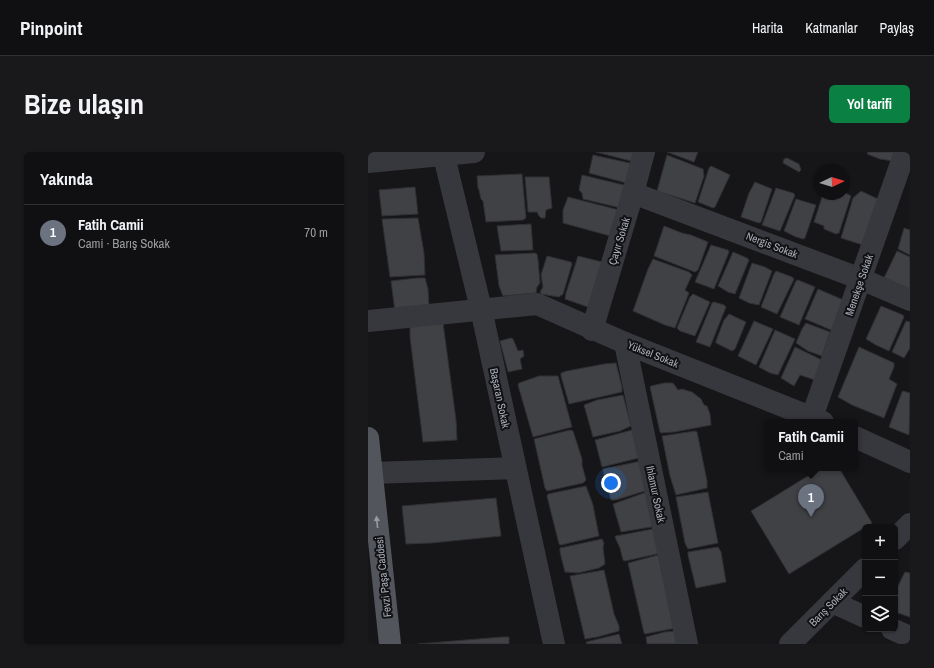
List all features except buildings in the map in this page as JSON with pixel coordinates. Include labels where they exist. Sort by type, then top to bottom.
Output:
[{"type":"main road","name":"Fevzi Paşa Caddesi","points":[[368,438],[390,644]]},
{"type":"street","points":[[368,162],[443,153],[474,152]]},
{"type":"street","name":"Çayır Sokak","points":[[592,330],[644,152]]},
{"type":"street","name":"Menekşe Sokak","points":[[817,419],[861,279],[905,152]]},
{"type":"street","name":"Başaran Sokak","points":[[443,153],[481,309],[554,644]]},
{"type":"street","name":"Nergis Sokak","points":[[633,193],[861,279],[910,300]]},
{"type":"street","name":"Yüksel Sokak","points":[[368,321],[537,304],[592,330],[815,419]]},
{"type":"street","name":"Ihlamur Sokak","points":[[625,343],[687,644]]},
{"type":"street","points":[[858,438],[910,462]]},
{"type":"street","points":[[372,473],[515,468]]},
{"type":"street","points":[[898,536],[910,524]]},
{"type":"street","name":"Barış Sokak","points":[[790,644],[862,572]]},
{"type":"street","points":[[832,602],[862,616]]},
{"type":"street","points":[[898,632],[910,637]]},
{"type":"place","name":"Fatih Camii","points":[[811,517]]}]
